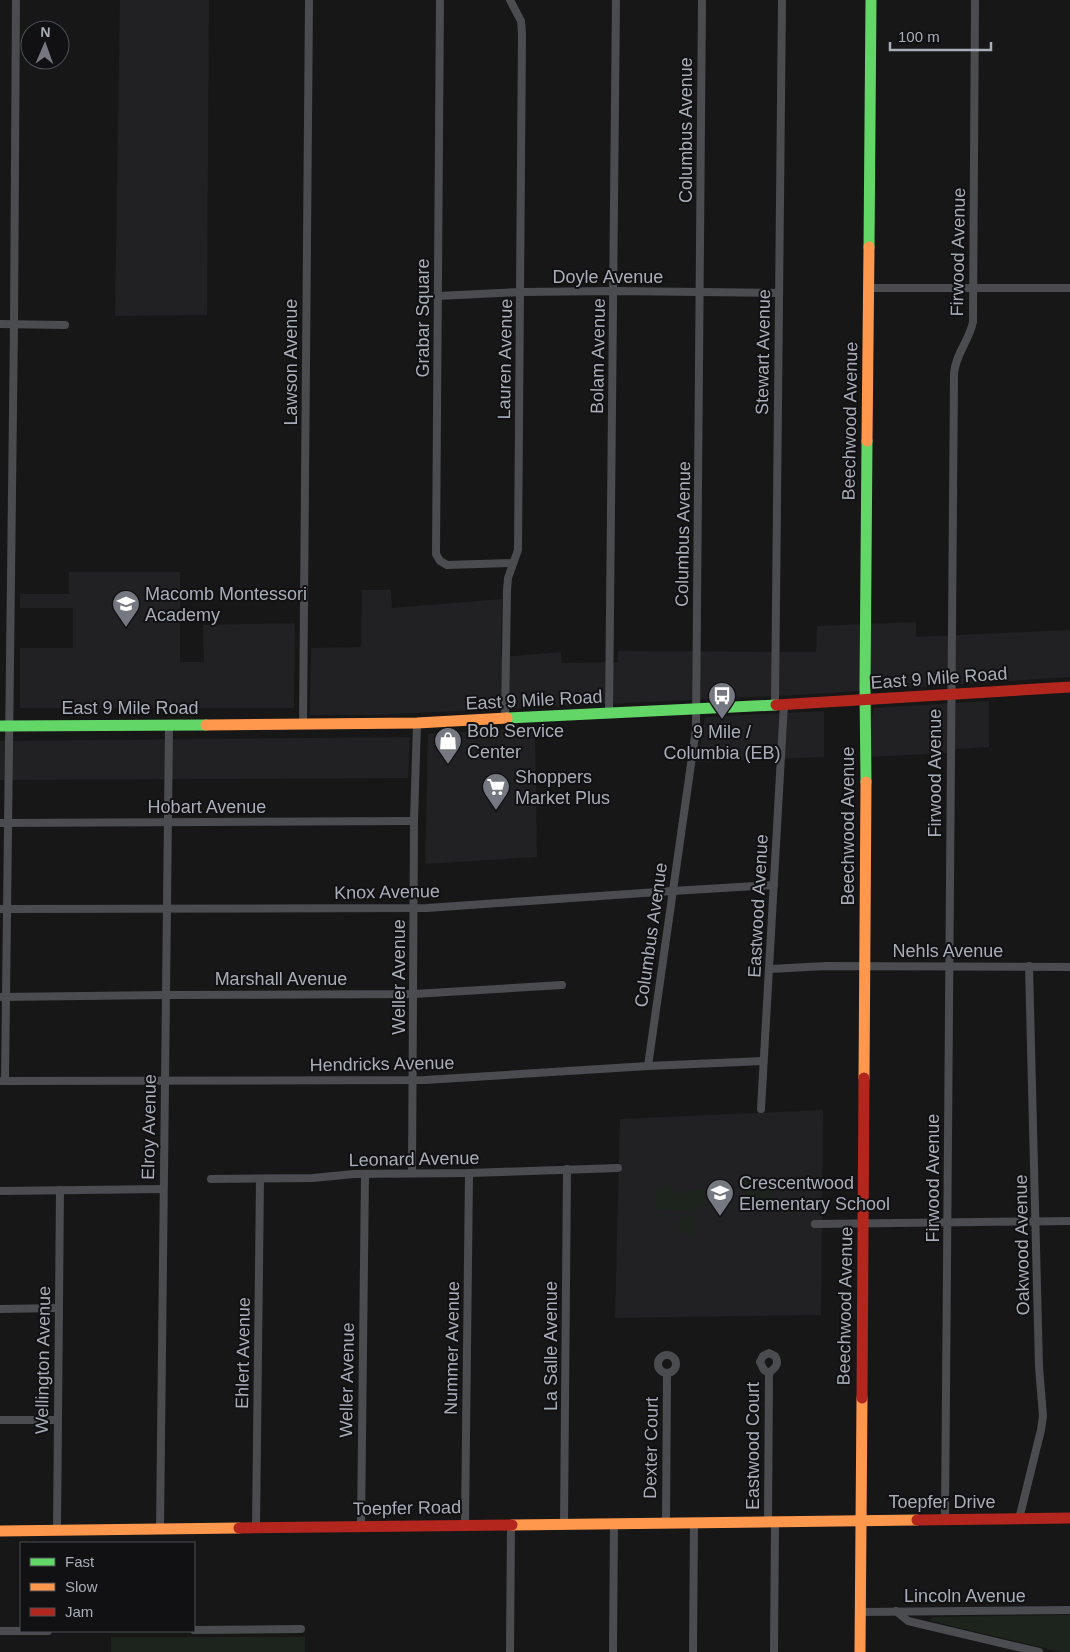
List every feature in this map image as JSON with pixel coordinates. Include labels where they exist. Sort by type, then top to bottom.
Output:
[{"type":"street","points":[[2,1081],[4,726],[14,324],[16,0]]},
{"type":"street","name":"Lawson Avenue","points":[[303,725],[309,0]]},
{"type":"street","name":"Grabar Square","points":[[440,0],[437,558],[443,563],[450,565],[513,563]]},
{"type":"street","name":"Lauren Avenue","points":[[505,719],[507,590],[508,578],[518,550],[521,292],[522,34],[521,21],[510,0]]},
{"type":"street","name":"Bolam Avenue","points":[[609,713],[616,0]]},
{"type":"street","name":"Columbus Avenue","points":[[648,1066],[696,729],[702,0]]},
{"type":"street","name":"Stewart Avenue","points":[[779,704],[779,293],[782,0]]},
{"type":"street","name":"Beechwood Avenue","points":[[860,1652],[871,0]]},
{"type":"street","name":"Firwood Avenue","points":[[945,1519],[954,374],[955,364],[972,328],[976,0]]},
{"type":"street","points":[[868,288],[1070,288]]},
{"type":"street","name":"Doyle Avenue","points":[[438,296],[521,292],[613,291],[779,293]]},
{"type":"street","points":[[0,324],[65,325]]},
{"type":"street","name":"East 9 Mile Road","points":[[4,726],[417,723],[866,700],[1070,687]]},
{"type":"street","name":"Eastwood Avenue","points":[[762,1109],[774,885],[779,704]]},
{"type":"street","name":"Weller Avenue","points":[[412,1172],[414,821],[417,723]]},
{"type":"street","name":"Elroy Avenue","points":[[160,1529],[169,726]]},
{"type":"street","name":"Hobart Avenue","points":[[4,823],[414,821]]},
{"type":"street","name":"Knox Avenue","points":[[3,909],[166,907],[414,908],[774,885]]},
{"type":"street","name":"Nehls Avenue","points":[[770,969],[826,966],[1070,967]]},
{"type":"street","name":"Oakwood Avenue","points":[[1018,1519],[1043,1416],[1039,1367],[1029,966]]},
{"type":"street","name":"Marshall Avenue","points":[[3,997],[414,994],[562,985]]},
{"type":"street","name":"Hendricks Avenue","points":[[2,1081],[425,1080],[764,1061]]},
{"type":"street","name":"Leonard Avenue","points":[[211,1180],[313,1178],[412,1172],[418,1174],[618,1168]]},
{"type":"street","name":"La Salle Avenue","points":[[564,1524],[567,1169]]},
{"type":"street","name":"Nummer Avenue","points":[[465,1524],[469,1173]]},
{"type":"street","name":"Weller Avenue","points":[[360,1526],[365,1174]]},
{"type":"street","name":"Ehlert Avenue","points":[[256,1527],[260,1179]]},
{"type":"street","points":[[0,1191],[163,1189]]},
{"type":"street","name":"Wellington Avenue","points":[[57,1530],[60,1190]]},
{"type":"street","points":[[814,1224],[1070,1221]]},
{"type":"street","points":[[0,1309],[59,1308]]},
{"type":"street","name":"Dexter Court","points":[[666,1522],[667,1373]]},
{"type":"street","name":"Eastwood Court","points":[[769,1373],[774,1652]]},
{"type":"street","points":[[0,1420],[57,1420]]},
{"type":"street","name":"Toepfer Drive","points":[[814,1521],[1070,1518]]},
{"type":"street","name":"Toepfer Road","points":[[0,1531],[814,1521]]},
{"type":"street","points":[[613,1652],[614,1522]]},
{"type":"street","points":[[693,1652],[694,1522]]},
{"type":"street","points":[[510,1524],[510,1652]]},
{"type":"street","name":"Lincoln Avenue","points":[[861,1612],[1070,1610]]},
{"type":"street","points":[[896,1611],[908,1621],[1039,1652]]},
{"type":"street","points":[[195,1630],[301,1629]]},
{"type":"street","points":[[0,1631],[20,1631]]},
{"type":"shaded area","points":[[120,0],[209,0],[207,315],[115,316]]},
{"type":"shaded area","name":"Macomb Montessori Academy","points":[[69,572],[180,572],[180,662],[204,662],[203,625],[295,623],[294,708],[20,708],[20,648],[73,648],[73,608],[20,608],[20,594],[69,594]]},
{"type":"shaded area","points":[[362,590],[391,590],[392,608],[502,599],[501,657],[561,652],[562,663],[618,662],[618,651],[816,652],[817,626],[916,622],[916,637],[1070,630],[1070,677],[798,695],[375,715],[310,715],[311,648],[361,647]]},
{"type":"shaded area","points":[[989,701],[989,747],[958,749],[945,753],[871,757],[872,716],[874,708]]},
{"type":"shaded area","points":[[824,711],[824,757],[697,762],[705,717]]},
{"type":"shaded area","points":[[535,727],[537,857],[425,864],[428,734]]},
{"type":"shaded area","points":[[410,737],[408,778],[0,780],[0,741]]},
{"type":"shaded area","name":"Crescentwood Elementary School","points":[[823,1110],[821,1315],[615,1318],[620,1119]]},
{"type":"shaded area","points":[[742,1178],[772,1178],[772,1201],[758,1201],[758,1205],[755,1205],[755,1202],[748,1202]]},
{"type":"shaded area","points":[[671,1185],[673,1194],[702,1188],[705,1193],[703,1202],[699,1204],[697,1210],[693,1211],[656,1209],[656,1189]]},
{"type":"shaded area","points":[[685,1217],[694,1217],[693,1234],[683,1234],[679,1229],[679,1222]]},
{"type":"shaded area","points":[[1070,1615],[1070,1652],[1061,1652],[931,1621],[930,1619],[932,1617]]},
{"type":"shaded area","points":[[111,1637],[305,1637],[305,1652],[111,1652]]},
{"type":"traffic: fast","points":[[869,247],[871,0]]},
{"type":"traffic: fast","points":[[866,782],[867,441]]},
{"type":"traffic: fast","points":[[507,718],[776,705]]},
{"type":"traffic: fast","points":[[0,726],[206,725]]},
{"type":"traffic: slow","points":[[867,441],[869,247]]},
{"type":"traffic: slow","points":[[206,725],[417,723],[507,718]]},
{"type":"traffic: slow","points":[[864,1078],[866,782]]},
{"type":"traffic: slow","points":[[860,1652],[862,1398]]},
{"type":"traffic: slow","points":[[512,1525],[917,1520]]},
{"type":"traffic: slow","points":[[0,1531],[239,1528]]},
{"type":"traffic: jam","points":[[776,705],[1070,687]]},
{"type":"traffic: jam","points":[[862,1398],[864,1078]]},
{"type":"traffic: jam","points":[[917,1520],[1070,1518]]},
{"type":"traffic: jam","points":[[239,1528],[512,1525]]},
{"type":"place","name":"Macomb Montessori Academy","points":[[126,628]]},
{"type":"place","name":"9 Mile / Columbia (EB)","points":[[722,720]]},
{"type":"place","name":"Bob Service Center","points":[[448,765]]},
{"type":"place","name":"Shoppers Market Plus","points":[[496,811]]},
{"type":"place","name":"Crescentwood Elementary School","points":[[720,1217]]}]
